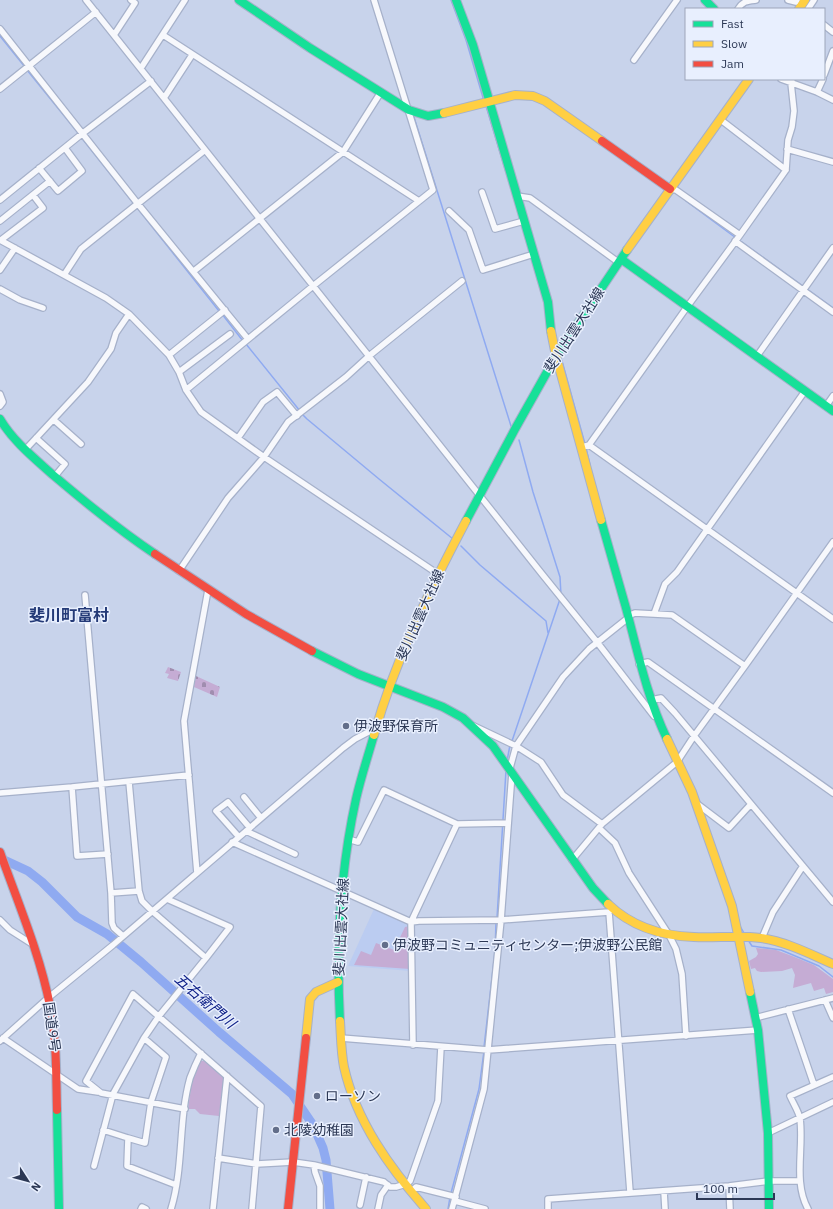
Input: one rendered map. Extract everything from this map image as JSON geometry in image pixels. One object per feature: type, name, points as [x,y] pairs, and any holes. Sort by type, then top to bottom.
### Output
[{"type":"main road","points":[[239,0],[310,48],[409,110],[428,116],[447,113],[515,95],[533,96],[545,101],[670,189]]},
{"type":"main road","points":[[456,0],[473,45],[548,302],[551,336],[556,356],[585,446],[639,664],[657,719],[696,802],[732,906],[758,1030],[768,1133],[769,1209]]},
{"type":"main road","points":[[706,0],[713,8]]},
{"type":"main road","points":[[800,8],[806,0]]},
{"type":"main road","name":"斐川出雲大社線","points":[[426,1209],[411,1192],[376,1144],[359,1113],[350,1091],[344,1066],[340,1038],[338,982],[339,936],[348,839],[356,798],[376,728],[396,670],[438,574],[480,495],[556,356],[619,261],[748,80]]},
{"type":"main road","points":[[619,261],[757,356],[833,411]]},
{"type":"main road","points":[[0,419],[7,431],[25,450],[92,509],[126,535],[208,590],[302,646],[358,674],[443,707],[463,718],[493,746],[572,860],[611,911],[635,923],[669,935],[693,937],[738,936],[762,938],[786,945],[833,964]]},
{"type":"main road","name":"国道9号","points":[[0,852],[34,946],[50,1006],[55,1041],[59,1209]]},
{"type":"main road","points":[[288,1209],[310,999],[316,992],[338,982]]},
{"type":"street","points":[[86,0],[657,719]]},
{"type":"street","points":[[114,34],[135,2],[131,0]]},
{"type":"street","points":[[141,68],[186,0]]},
{"type":"street","points":[[186,390],[433,190],[374,0]]},
{"type":"street","points":[[634,60],[677,0]]},
{"type":"street","points":[[739,8],[742,3],[746,1],[756,0]]},
{"type":"street","points":[[788,0],[796,2],[797,0]]},
{"type":"street","points":[[0,89],[96,12]]},
{"type":"street","points":[[825,26],[833,32]]},
{"type":"street","points":[[0,29],[138,204],[248,340]]},
{"type":"street","points":[[162,35],[419,200]]},
{"type":"street","points":[[825,72],[833,51]]},
{"type":"street","points":[[164,98],[192,55]]},
{"type":"street","points":[[818,92],[823,80]]},
{"type":"street","points":[[0,200],[83,133],[151,81]]},
{"type":"street","points":[[833,100],[792,81],[794,111],[792,127],[788,140],[786,170],[585,446],[707,529],[833,619]]},
{"type":"street","points":[[194,272],[259,218],[343,152],[381,92]]},
{"type":"street","points":[[720,120],[786,170]]},
{"type":"street","points":[[39,168],[58,191],[82,171],[65,148]]},
{"type":"street","points":[[787,149],[833,162]]},
{"type":"street","points":[[64,275],[81,249],[205,150]]},
{"type":"street","points":[[0,220],[50,182]]},
{"type":"street","points":[[670,189],[676,190],[740,235]]},
{"type":"street","points":[[482,192],[495,229],[524,221]]},
{"type":"street","points":[[33,195],[43,208],[0,240],[106,298],[129,314],[169,355],[179,372],[186,390],[201,412],[264,457],[438,574]]},
{"type":"street","points":[[517,196],[530,198],[619,261]]},
{"type":"street","points":[[449,211],[469,230],[483,270],[534,254]]},
{"type":"street","points":[[735,241],[833,312]]},
{"type":"street","points":[[0,270],[15,248]]},
{"type":"street","points":[[757,356],[833,248]]},
{"type":"street","points":[[179,571],[228,498],[264,457],[288,422],[346,377],[369,356],[462,281]]},
{"type":"street","points":[[0,289],[20,300],[42,308]]},
{"type":"street","points":[[169,355],[224,310]]},
{"type":"street","points":[[25,450],[88,382],[111,349],[116,333],[129,314]]},
{"type":"street","points":[[179,372],[230,334]]},
{"type":"street","points":[[654,614],[665,584],[677,572],[805,391]]},
{"type":"street","points":[[238,438],[263,402],[277,392],[297,416]]},
{"type":"street","points":[[0,394],[4,402],[0,406]]},
{"type":"street","points":[[826,406],[833,396]]},
{"type":"street","points":[[54,420],[80,444]]},
{"type":"street","points":[[36,438],[65,464],[55,476]]},
{"type":"street","points":[[572,860],[600,826],[677,762],[833,542]]},
{"type":"street","points":[[197,873],[184,721],[208,590]]},
{"type":"street","points":[[85,596],[108,854],[112,923],[114,928],[122,936]]},
{"type":"street","points":[[452,1209],[484,1089],[502,920],[511,770],[516,746],[563,677],[589,649],[635,613],[672,615],[745,666]]},
{"type":"street","points":[[639,664],[648,662],[833,793]]},
{"type":"street","points":[[651,700],[661,698],[833,902]]},
{"type":"street","points":[[470,724],[516,746],[541,762],[563,795],[600,826],[615,843],[629,873],[669,935],[676,949],[682,974],[686,1036]]},
{"type":"street","points":[[185,1109],[113,1094],[78,1089],[2,1039],[48,998],[167,899],[343,748],[355,739],[376,728]]},
{"type":"street","points":[[0,792],[129,782],[189,775]]},
{"type":"street","points":[[129,782],[139,891],[142,901],[206,958]]},
{"type":"street","points":[[72,787],[77,856],[108,854]]},
{"type":"street","points":[[348,839],[358,842],[384,790],[456,824],[508,823]]},
{"type":"street","points":[[244,797],[261,818]]},
{"type":"street","points":[[239,837],[216,811],[228,802],[248,829],[295,854]]},
{"type":"street","points":[[696,802],[729,828],[751,804]]},
{"type":"street","points":[[413,1045],[411,922],[456,824]]},
{"type":"street","points":[[232,842],[411,922],[502,920],[611,911],[618,1041],[630,1192]]},
{"type":"street","points":[[762,938],[773,912],[803,866]]},
{"type":"street","points":[[111,893],[139,891]]},
{"type":"street","points":[[94,1166],[113,1094],[144,1038],[159,1016],[230,927],[167,899]]},
{"type":"street","points":[[0,920],[10,930],[34,946]]},
{"type":"street","points":[[101,1093],[86,1082],[133,994],[261,1106],[252,1209]]},
{"type":"street","points":[[755,1018],[833,998]]},
{"type":"street","points":[[825,1000],[833,1018]]},
{"type":"street","points":[[788,1009],[814,1085]]},
{"type":"street","points":[[340,1038],[488,1050],[758,1030]]},
{"type":"street","points":[[103,1130],[145,1143],[151,1102],[166,1057],[144,1038]]},
{"type":"street","points":[[218,1158],[257,1164],[293,1162],[324,1167],[366,1177],[384,1182],[388,1186],[396,1187],[406,1184],[410,1181],[438,1101],[441,1046]]},
{"type":"street","points":[[171,1209],[176,1185],[190,1078],[201,1053]]},
{"type":"street","points":[[212,1209],[227,1076]]},
{"type":"street","points":[[808,1209],[802,1199],[800,1181],[800,1118],[790,1096],[833,1077]]},
{"type":"street","points":[[768,1133],[833,1102]]},
{"type":"street","points":[[128,1138],[127,1166],[176,1185]]},
{"type":"street","points":[[314,1165],[320,1186],[320,1209]]},
{"type":"street","points":[[360,1205],[366,1177]]},
{"type":"street","points":[[548,1209],[548,1199],[729,1186],[769,1181],[800,1181]]},
{"type":"street","points":[[378,1209],[381,1195],[388,1186]]},
{"type":"street","points":[[729,1186],[730,1209]]},
{"type":"street","points":[[411,1192],[416,1187],[485,1209]]},
{"type":"street","points":[[664,1191],[665,1209]]},
{"type":"street","points":[[141,1209],[142,1207],[146,1209]]},
{"type":"shaded area","name":"伊波野コミュニティセンター;伊波野公民館","points":[[374,909],[411,924],[411,971],[348,966]]},
{"type":"green space","points":[[168,667],[181,672],[178,681],[167,678],[169,674],[165,673]]},
{"type":"green space","points":[[196,676],[220,687],[217,697],[194,687]]},
{"type":"green space","points":[[410,926],[410,969],[354,965],[361,951],[371,955],[376,943],[394,950],[405,927]]},
{"type":"green space","points":[[756,948],[776,950],[814,965],[833,979],[833,992],[826,994],[824,988],[814,991],[811,983],[793,988],[795,975],[792,968],[782,971],[761,972],[757,971],[755,968],[751,969],[749,961],[758,954]]},
{"type":"green space","points":[[201,1061],[204,1061],[224,1076],[219,1116],[200,1114],[195,1109],[188,1109],[192,1081]]},
{"type":"waterway","points":[[451,0],[466,40],[484,101]]},
{"type":"waterway","points":[[0,36],[25,67]]},
{"type":"waterway","points":[[388,38],[410,107]]},
{"type":"waterway","points":[[27,70],[79,134]]},
{"type":"waterway","points":[[486,106],[506,172]]},
{"type":"waterway","points":[[413,114],[511,426]]},
{"type":"waterway","points":[[81,137],[219,311]]},
{"type":"waterway","points":[[686,201],[736,238]]},
{"type":"waterway","points":[[739,240],[833,308]]},
{"type":"waterway","points":[[222,314],[243,341]]},
{"type":"waterway","points":[[246,344],[300,411]]},
{"type":"waterway","points":[[562,361],[585,444]]},
{"type":"waterway","points":[[302,414],[453,539]]},
{"type":"waterway","points":[[519,440],[533,492],[560,577],[561,595]]},
{"type":"waterway","points":[[586,448],[590,465]]},
{"type":"waterway","points":[[461,546],[480,565],[546,621],[548,633]]},
{"type":"waterway","points":[[512,741],[560,599]]},
{"type":"waterway","points":[[507,761],[510,745]]},
{"type":"waterway","points":[[497,918],[506,770]]},
{"type":"waterway","name":"五右衛門川","points":[[0,858],[28,871],[42,882],[77,917],[107,934],[292,1094],[313,1125],[323,1148],[326,1160],[330,1209]]},
{"type":"waterway","points":[[484,1047],[495,952],[496,922]]},
{"type":"waterway","points":[[740,926],[744,933]]},
{"type":"waterway","points":[[748,940],[752,946],[781,950],[819,966],[833,977]]},
{"type":"waterway","points":[[451,1193],[479,1089],[484,1051]]},
{"type":"waterway","points":[[448,1209],[450,1197]]},
{"type":"traffic: fast","points":[[239,0],[310,48],[409,110],[428,116],[444,113]]},
{"type":"traffic: fast","points":[[456,0],[473,45],[548,302],[551,331]]},
{"type":"traffic: fast","points":[[705,0],[713,8]]},
{"type":"traffic: fast","points":[[466,521],[556,356],[627,250]]},
{"type":"traffic: fast","points":[[621,259],[833,411]]},
{"type":"traffic: fast","points":[[0,419],[11,435],[31,456],[103,516],[155,554]]},
{"type":"traffic: fast","points":[[601,520],[648,691],[667,739]]},
{"type":"traffic: fast","points":[[312,651],[358,674],[443,707],[463,718],[493,746],[593,888],[608,904]]},
{"type":"traffic: fast","points":[[340,1021],[339,937],[340,910],[346,854],[356,799],[374,735]]},
{"type":"traffic: fast","points":[[750,992],[758,1030],[768,1133],[769,1209]]},
{"type":"traffic: fast","points":[[57,1110],[59,1209]]},
{"type":"traffic: slow","points":[[800,8],[805,0]]},
{"type":"traffic: slow","points":[[627,250],[748,80]]},
{"type":"traffic: slow","points":[[444,113],[515,95],[533,96],[545,101],[602,141]]},
{"type":"traffic: slow","points":[[551,331],[556,356],[601,520]]},
{"type":"traffic: slow","points":[[374,735],[392,679],[414,625],[466,521]]},
{"type":"traffic: slow","points":[[667,739],[692,792],[732,906],[750,992]]},
{"type":"traffic: slow","points":[[608,904],[617,912],[637,924],[670,935],[694,937],[761,938],[789,945],[833,964]]},
{"type":"traffic: slow","points":[[306,1038],[310,999],[316,992],[338,982]]},
{"type":"traffic: slow","points":[[340,1021],[344,1067],[349,1087],[357,1106],[366,1125],[387,1160],[426,1209]]},
{"type":"traffic: jam","points":[[602,141],[670,189]]},
{"type":"traffic: jam","points":[[155,554],[246,614],[312,651]]},
{"type":"traffic: jam","points":[[0,852],[28,929],[46,987],[54,1032],[57,1110]]},
{"type":"traffic: jam","points":[[288,1209],[306,1038]]},
{"type":"place","name":"伊波野保育所","points":[[346,726]]},
{"type":"place","name":"伊波野コミュニティセンター;伊波野公民館","points":[[385,945]]},
{"type":"place","name":"ローソン","points":[[317,1096]]},
{"type":"place","name":"北陵幼稚園","points":[[276,1130]]},
{"type":"district","name":"斐川町富村","points":[[69,615]]}]
